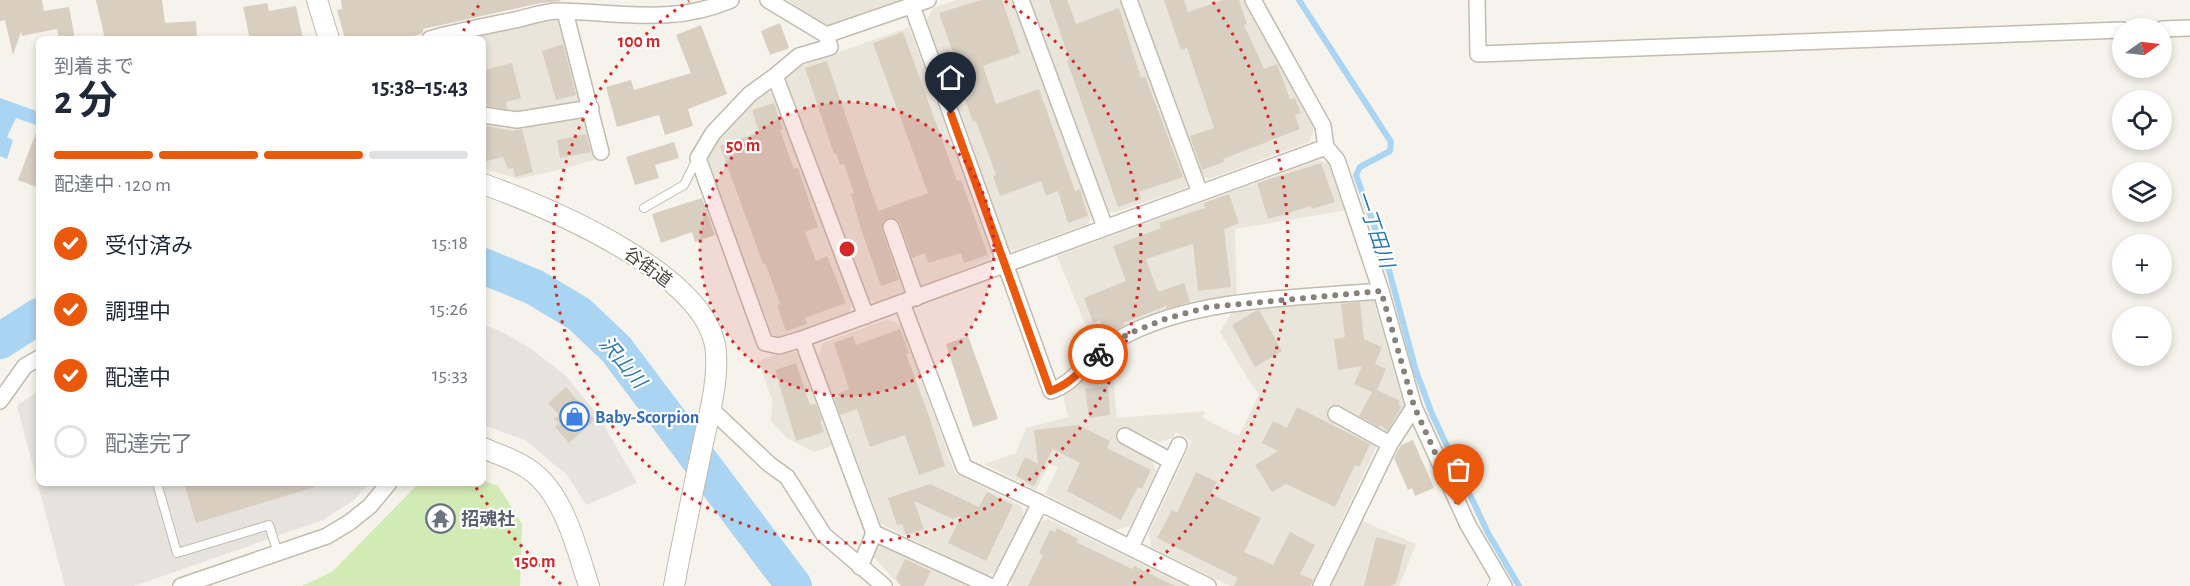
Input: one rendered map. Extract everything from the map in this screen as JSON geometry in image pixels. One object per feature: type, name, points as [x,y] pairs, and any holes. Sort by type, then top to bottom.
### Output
[{"type":"street","points":[[317,0],[328,36]]},
{"type":"street","points":[[444,36],[557,11],[663,16],[713,8],[730,0]]},
{"type":"street","points":[[768,0],[826,35],[830,47],[799,56],[750,94],[712,133],[698,158],[765,343],[779,346],[802,339],[1326,147]]},
{"type":"street","points":[[826,35],[928,0]]},
{"type":"street","points":[[1021,0],[1105,227]]},
{"type":"street","points":[[1129,0],[1200,193]]},
{"type":"street","points":[[1253,0],[1323,126],[1326,147],[1336,160],[1381,291],[1414,406],[1468,525],[1497,582]]},
{"type":"street","points":[[1477,0],[1478,54],[2112,30]]},
{"type":"street","points":[[912,6],[1050,391],[1064,386],[1073,379],[1103,349],[1128,334],[1165,319],[1208,307],[1381,291]]},
{"type":"street","points":[[565,12],[601,152]]},
{"type":"street","points":[[2172,29],[2190,28]]},
{"type":"street","points":[[775,76],[866,316]]},
{"type":"street","points":[[486,115],[517,120],[591,108]]},
{"type":"street","name":"谷街道","points":[[486,185],[542,206],[596,232],[648,265],[690,298],[706,321],[716,353],[709,416],[674,586]]},
{"type":"street","points":[[891,227],[909,301],[964,466],[1208,586]]},
{"type":"street","points":[[802,339],[874,533],[860,567]]},
{"type":"street","points":[[0,401],[25,366],[36,360]]},
{"type":"street","points":[[1321,586],[1390,444],[1414,406]]},
{"type":"street","points":[[1336,414],[1390,444]]},
{"type":"street","points":[[709,416],[787,477],[824,535],[884,586]]},
{"type":"street","points":[[1125,436],[1171,460]]},
{"type":"street","points":[[1131,547],[1179,445]]},
{"type":"street","points":[[486,449],[536,474],[549,490],[563,511],[590,586]]},
{"type":"street","points":[[181,586],[327,536],[370,506],[387,486]]},
{"type":"street","points":[[998,586],[1040,503]]},
{"type":"street","points":[[874,533],[990,586]]},
{"type":"lane","points":[[644,208],[684,185],[698,158]]},
{"type":"lane","points":[[158,486],[177,553],[269,525],[278,553]]},
{"type":"shaded area","points":[[788,0],[901,0],[902,2],[824,29]]},
{"type":"shaded area","points":[[956,0],[1014,0],[1092,215],[1088,224],[1015,250],[1006,249],[924,26],[933,8]]},
{"type":"shaded area","points":[[1028,0],[1121,0],[1188,181],[1186,188],[1113,213],[1107,210]]},
{"type":"shaded area","points":[[1137,0],[1245,0],[1263,29],[1314,128],[1309,142],[1209,179],[1202,176]]},
{"type":"shaded area","points":[[555,17],[560,22],[582,98],[577,104],[518,113],[486,108],[486,36],[472,36]]},
{"type":"shaded area","points":[[909,27],[992,253],[989,260],[877,303],[867,299],[783,75],[795,68]]},
{"type":"shaded area","points":[[767,92],[775,94],[852,304],[849,312],[780,338],[772,334],[706,160],[716,139],[746,108]]},
{"type":"shaded area","points":[[581,116],[588,120],[597,159],[518,179],[486,169],[486,121]]},
{"type":"shaded area","points":[[1318,160],[1330,163],[1348,210],[1235,229],[1237,297],[1095,348],[1057,256]]},
{"type":"shaded area","points":[[1372,295],[1405,409],[1393,433],[1379,441],[1311,586],[1230,586],[1151,547],[1149,533],[1192,441],[1176,432],[1173,438],[1159,442],[1126,427],[1119,443],[1152,459],[1156,472],[1130,526],[1115,530],[1045,494],[1058,467],[1049,464],[1036,490],[984,464],[1016,453],[1026,428],[1068,417],[1063,394],[1111,352],[1117,418],[1205,411],[1203,418],[1239,436],[1259,394],[1220,332],[1233,310]]},
{"type":"shaded area","points":[[888,319],[901,325],[955,473],[1021,506],[1024,516],[995,573],[986,575],[881,524],[818,356],[823,343]]},
{"type":"shaded area","points":[[486,325],[533,350],[566,376],[600,418],[637,483],[586,505],[567,475],[525,440],[486,426]]},
{"type":"shaded area","points":[[789,350],[797,353],[832,446],[814,452],[787,438],[771,421],[772,400],[758,361]]},
{"type":"shaded area","points":[[36,392],[36,477],[17,406]]},
{"type":"shaded area","points":[[38,486],[366,486],[354,500],[323,520],[134,586],[65,586]]},
{"type":"shaded area","points":[[1048,519],[1187,586],[1011,586],[1010,580],[1040,522]]},
{"type":"shaded area","points":[[1362,521],[1416,544],[1399,586],[1330,586]]},
{"type":"shaded area","points":[[887,546],[968,586],[900,586],[872,555],[877,548]]},
{"type":"green space","points":[[486,481],[498,486],[522,524],[520,586],[302,586],[332,572],[416,486],[486,486]]},
{"type":"water","points":[[0,98],[36,111],[36,125],[16,118],[7,137],[13,140],[7,159],[0,156]]},
{"type":"building","points":[[0,0],[42,0],[44,11],[69,7],[74,36],[58,36],[57,29],[22,36],[21,32],[13,55],[5,20],[0,21]]},
{"type":"building","points":[[96,0],[162,0],[165,23],[196,21],[197,36],[104,36]]},
{"type":"building","points":[[341,0],[561,1],[541,3],[423,29],[423,33],[414,36],[344,36],[337,10],[342,9]]},
{"type":"building","points":[[981,0],[1002,0],[1020,53],[983,66],[996,104],[1039,89],[1075,191],[1080,189],[1088,216],[1068,223],[1058,191],[1046,196],[1041,181],[1000,196],[993,176],[996,175],[976,121],[973,122],[965,99],[969,98],[939,13]]},
{"type":"building","points":[[1049,0],[1067,0],[1076,24],[1119,8],[1141,78],[1145,76],[1183,177],[1139,192],[1141,199],[1118,207],[1067,61],[1069,59]]},
{"type":"building","points":[[1164,0],[1184,0],[1188,12],[1223,0],[1239,0],[1247,24],[1244,25],[1264,69],[1277,64],[1290,99],[1295,98],[1301,113],[1295,115],[1300,129],[1223,159],[1224,162],[1202,170],[1190,136],[1214,128],[1187,48],[1181,50]]},
{"type":"building","points":[[267,3],[269,11],[296,6],[302,36],[249,36],[243,7]]},
{"type":"building","points":[[780,23],[789,48],[770,55],[761,31]]},
{"type":"building","points":[[701,25],[727,94],[688,109],[693,126],[665,135],[659,115],[617,127],[606,87],[631,80],[634,90],[691,73],[676,35]]},
{"type":"building","points":[[903,32],[957,181],[961,180],[988,255],[964,263],[961,253],[928,263],[925,253],[912,258],[900,223],[897,219],[888,218],[883,221],[882,230],[899,280],[881,286],[861,229],[851,194],[854,193],[844,164],[840,165],[836,153],[834,154],[805,68],[827,61],[878,211],[928,193],[873,43]]},
{"type":"building","points":[[563,44],[576,95],[556,100],[542,51]]},
{"type":"building","points":[[512,63],[521,98],[506,102],[507,109],[486,106],[486,69]]},
{"type":"building","points":[[774,103],[783,129],[780,130],[794,169],[798,168],[818,227],[805,232],[816,261],[827,256],[846,303],[805,318],[807,324],[786,331],[777,305],[780,304],[720,146],[759,132],[752,110]]},
{"type":"building","points":[[486,126],[513,131],[522,129],[533,172],[515,177],[513,168],[508,169],[503,157],[486,161]]},
{"type":"building","points":[[36,132],[36,187],[18,180]]},
{"type":"building","points":[[586,134],[591,152],[560,158],[557,140]]},
{"type":"building","points":[[674,142],[679,158],[655,165],[659,178],[635,185],[626,157]]},
{"type":"building","points":[[1321,163],[1335,202],[1312,209],[1311,206],[1268,219],[1257,183]]},
{"type":"building","points":[[1229,194],[1239,223],[1224,229],[1231,287],[1198,291],[1193,244],[1146,259],[1158,292],[1184,283],[1190,302],[1166,309],[1166,306],[1124,323],[1125,325],[1105,334],[1100,320],[1093,323],[1084,298],[1126,281],[1113,246],[1161,228],[1159,223],[1205,208],[1204,203]]},
{"type":"building","points":[[702,198],[715,235],[695,242],[692,232],[661,243],[652,214]]},
{"type":"building","points":[[1360,302],[1364,339],[1382,347],[1375,364],[1386,369],[1377,390],[1400,401],[1398,404],[1402,406],[1387,431],[1381,425],[1379,427],[1359,416],[1372,392],[1354,384],[1362,366],[1338,370],[1334,339],[1345,337],[1341,304]]},
{"type":"building","points":[[1257,310],[1282,351],[1255,367],[1232,325]]},
{"type":"building","points":[[900,329],[909,353],[906,354],[945,466],[919,475],[905,435],[870,447],[857,409],[840,415],[834,398],[838,396],[837,394],[849,389],[834,343],[853,336],[856,345]]},
{"type":"building","points":[[968,336],[998,419],[973,427],[946,344]]},
{"type":"building","points":[[796,363],[810,405],[816,404],[824,432],[796,441],[775,370]]},
{"type":"building","points":[[1108,386],[1110,415],[1089,418],[1085,389]]},
{"type":"building","name":"Baby-Scorpion","points":[[566,387],[595,420],[569,443],[555,427],[559,423],[554,419],[559,415],[548,403]]},
{"type":"building","points":[[1297,407],[1370,444],[1359,467],[1355,465],[1335,507],[1286,484],[1272,492],[1255,465],[1278,451],[1262,443],[1273,421],[1287,428]]},
{"type":"building","points":[[1078,425],[1110,441],[1107,448],[1151,470],[1142,489],[1138,487],[1121,520],[1067,491],[1080,463],[1053,449],[1034,486],[1016,476],[1025,457],[1038,464],[1034,430]]},
{"type":"building","points":[[1413,440],[1434,488],[1415,496],[1412,488],[1408,490],[1394,458],[1401,445]]},
{"type":"building","points":[[1196,472],[1217,482],[1211,494],[1261,518],[1244,552],[1273,565],[1290,532],[1315,545],[1300,574],[1313,580],[1311,586],[1234,586],[1238,578],[1157,538],[1172,510],[1177,513]]},
{"type":"building","points":[[930,484],[979,507],[987,492],[1013,505],[986,561],[948,543],[961,516],[953,519],[914,501],[924,529],[906,535],[902,524],[897,525],[888,498]]},
{"type":"building","points":[[185,486],[315,486],[315,487],[196,523]]},
{"type":"building","points":[[1057,528],[1078,539],[1076,542],[1132,569],[1134,566],[1175,586],[1028,586],[1043,555],[1039,553],[1050,530],[1055,532]]},
{"type":"building","points":[[1376,537],[1406,545],[1396,583],[1391,586],[1364,586]]},
{"type":"building","points":[[905,559],[931,571],[924,586],[901,586],[896,578]]},
{"type":"waterway","name":"一丁田川","points":[[1299,0],[1391,142],[1390,151],[1360,167],[1356,175],[1386,259],[1416,371],[1432,414],[1488,533],[1519,586]]},
{"type":"waterway","name":"沢山川","points":[[486,267],[534,287],[579,314],[616,349],[794,586]]},
{"type":"waterway","name":"沢山川","points":[[0,341],[36,318]]},
{"type":"way so far","points":[[1098,354],[1128,334],[1165,319],[1208,307],[1381,291],[1414,406],[1459,506]]},
{"type":"place","name":"Baby-Scorpion","points":[[574,417]]},
{"type":"place","name":"招魂社","points":[[440,519]]},
{"type":"route","points":[[951,114],[1050,391],[1064,386],[1098,354]]}]
